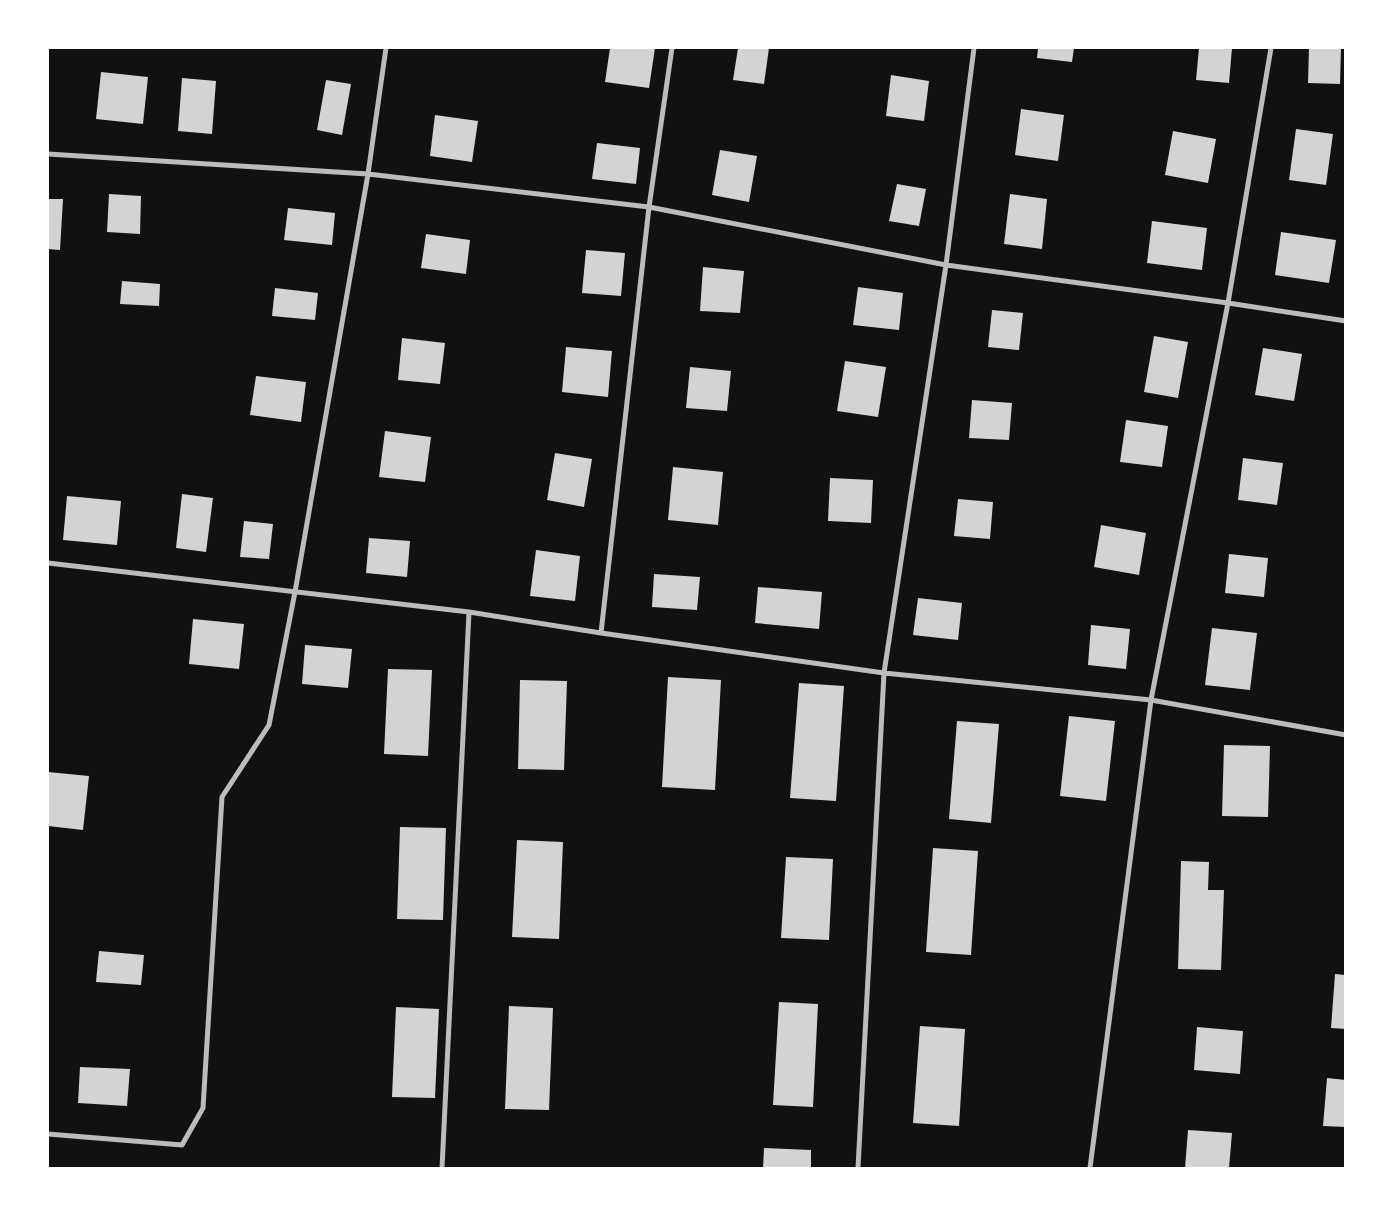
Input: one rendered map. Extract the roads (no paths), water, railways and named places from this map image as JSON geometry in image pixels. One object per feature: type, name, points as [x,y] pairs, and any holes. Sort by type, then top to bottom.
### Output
[{"type":"street","points":[[48,1134],[182,1145],[203,1108],[222,797],[269,725],[295,592],[368,174],[386,48]]},
{"type":"street","points":[[601,634],[649,207],[672,48]]},
{"type":"street","points":[[858,1168],[884,673],[946,265],[974,48]]},
{"type":"street","points":[[1090,1168],[1151,700],[1228,302],[1270,48]]},
{"type":"street","points":[[48,154],[368,174],[649,207],[946,265],[1228,302],[1346,321]]},
{"type":"street","points":[[48,563],[469,612],[601,634],[884,673],[1151,700],[1346,735]]},
{"type":"street","points":[[442,1168],[469,612]]}]
